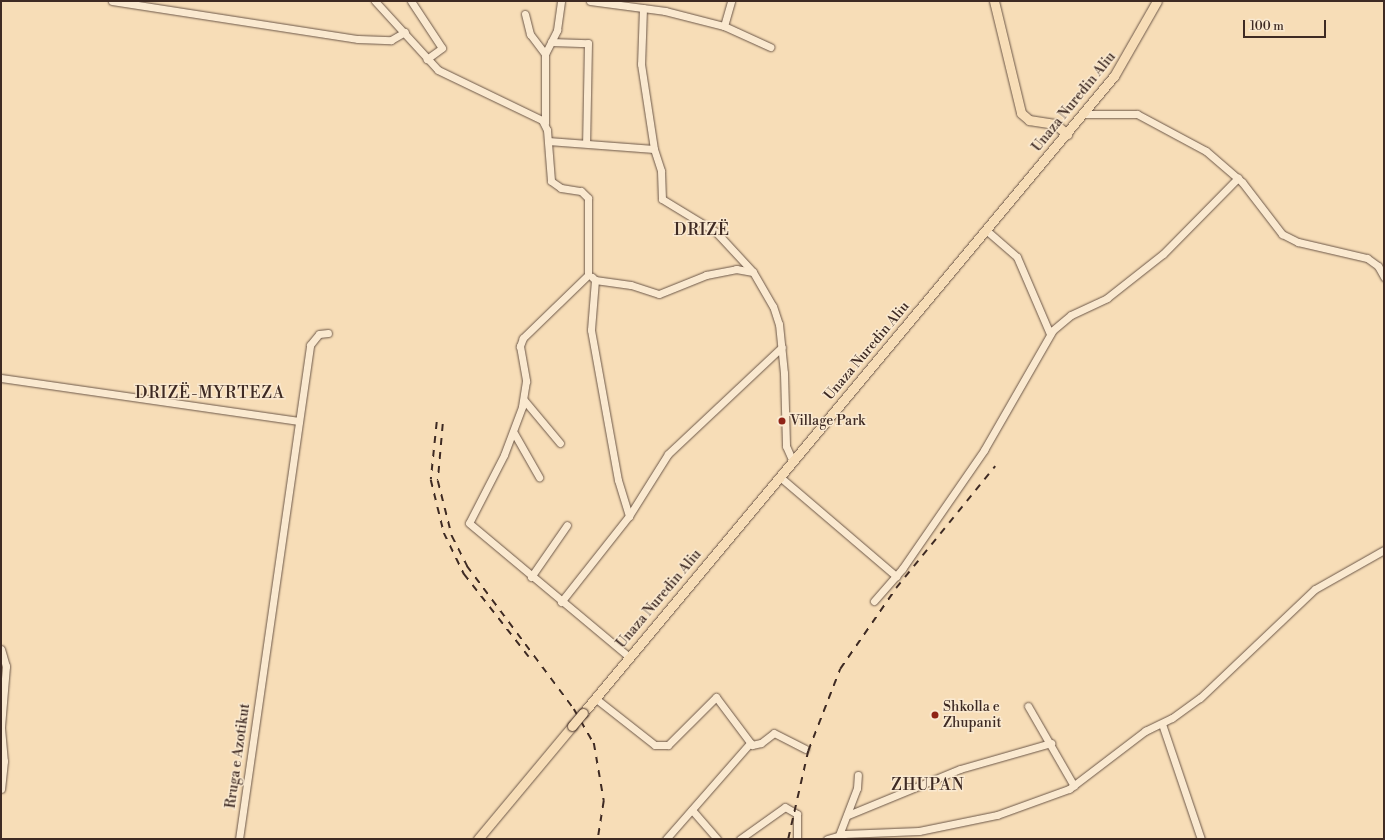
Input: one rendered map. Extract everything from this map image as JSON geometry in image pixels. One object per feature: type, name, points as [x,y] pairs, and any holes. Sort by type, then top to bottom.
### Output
[{"type":"main road","points":[[994,1],[1021,113],[1029,120],[1056,124],[1067,134]]},
{"type":"main road","name":"Unaza Nuredin Aliu","points":[[478,839],[1067,134],[1122,66],[1157,1]]},
{"type":"street","points":[[112,1],[358,40],[391,40],[405,32]]},
{"type":"street","points":[[375,1],[405,32],[427,58],[444,73],[532,112],[545,123]]},
{"type":"street","points":[[411,1],[442,48],[427,58]]},
{"type":"street","points":[[561,1],[557,30],[545,54],[545,123],[551,181],[561,188],[581,191],[588,198],[588,274],[523,338],[524,400],[514,433],[469,523],[561,602],[629,657]]},
{"type":"street","points":[[590,1],[613,2],[699,18],[724,26],[770,47]]},
{"type":"street","points":[[724,26],[731,1]]},
{"type":"street","points":[[643,8],[641,64],[654,148],[662,176],[660,194],[665,204],[708,225],[753,272],[777,315],[782,347],[786,446],[793,462]]},
{"type":"street","points":[[525,14],[530,34],[545,54]]},
{"type":"street","points":[[551,42],[588,43],[586,143]]},
{"type":"street","points":[[1083,114],[1142,116],[1206,151],[1238,178],[1282,234],[1298,242],[1367,258],[1378,266],[1384,277]]},
{"type":"street","points":[[548,141],[654,148]]},
{"type":"street","points":[[874,601],[896,576],[984,450],[1050,334],[1071,315],[1107,298],[1164,254],[1238,178]]},
{"type":"street","points":[[986,230],[1017,257],[1050,334]]},
{"type":"street","points":[[588,274],[595,280],[631,285],[659,294],[706,275],[736,269],[753,272]]},
{"type":"street","points":[[595,280],[591,330],[618,480],[629,516]]},
{"type":"street","name":"Rruga e Azotikut","points":[[239,839],[310,345],[319,334],[328,333]]},
{"type":"street","points":[[561,602],[629,516],[668,454],[782,347]]},
{"type":"street","points":[[1,378],[299,421]]},
{"type":"street","points":[[524,400],[560,443]]},
{"type":"street","points":[[514,433],[539,477]]},
{"type":"street","points":[[780,477],[896,576]]},
{"type":"street","points":[[531,576],[567,525]]},
{"type":"street","points":[[827,839],[839,835],[920,831],[997,815],[1074,786],[1145,731],[1162,724],[1222,680],[1315,589],[1384,550]]},
{"type":"street","points":[[1,649],[6,666],[1,727],[4,761],[1,789]]},
{"type":"street","points":[[596,698],[651,742],[663,747],[716,697],[750,743],[758,745],[774,734],[805,749]]},
{"type":"street","points":[[1028,706],[1051,743],[1074,786]]},
{"type":"street","points":[[1162,724],[1200,839]]},
{"type":"street","points":[[666,839],[750,743]]},
{"type":"street","points":[[848,815],[877,800],[967,767],[1051,743]]},
{"type":"street","points":[[839,835],[848,815],[858,774]]},
{"type":"street","points":[[740,839],[785,807],[797,814],[797,839]]},
{"type":"street","points":[[692,810],[717,839]]},
{"type":"railway","points":[[437,422],[431,480],[444,533],[464,574],[529,657]]},
{"type":"railway","points":[[443,424],[438,481],[452,536],[467,566],[574,709],[594,743],[604,801],[598,839]]},
{"type":"railway","points":[[788,839],[808,751],[840,669],[896,588],[995,466]]},
{"type":"place","name":"Village Park","points":[[782,421]]},
{"type":"place","name":"Shkolla e Zhupanit","points":[[935,715]]},
{"type":"district","name":"DRIZË","points":[[702,230]]},
{"type":"district","name":"DRIZË-MYRTEZA","points":[[210,393]]},
{"type":"district","name":"ZHUPAN","points":[[928,785]]}]
